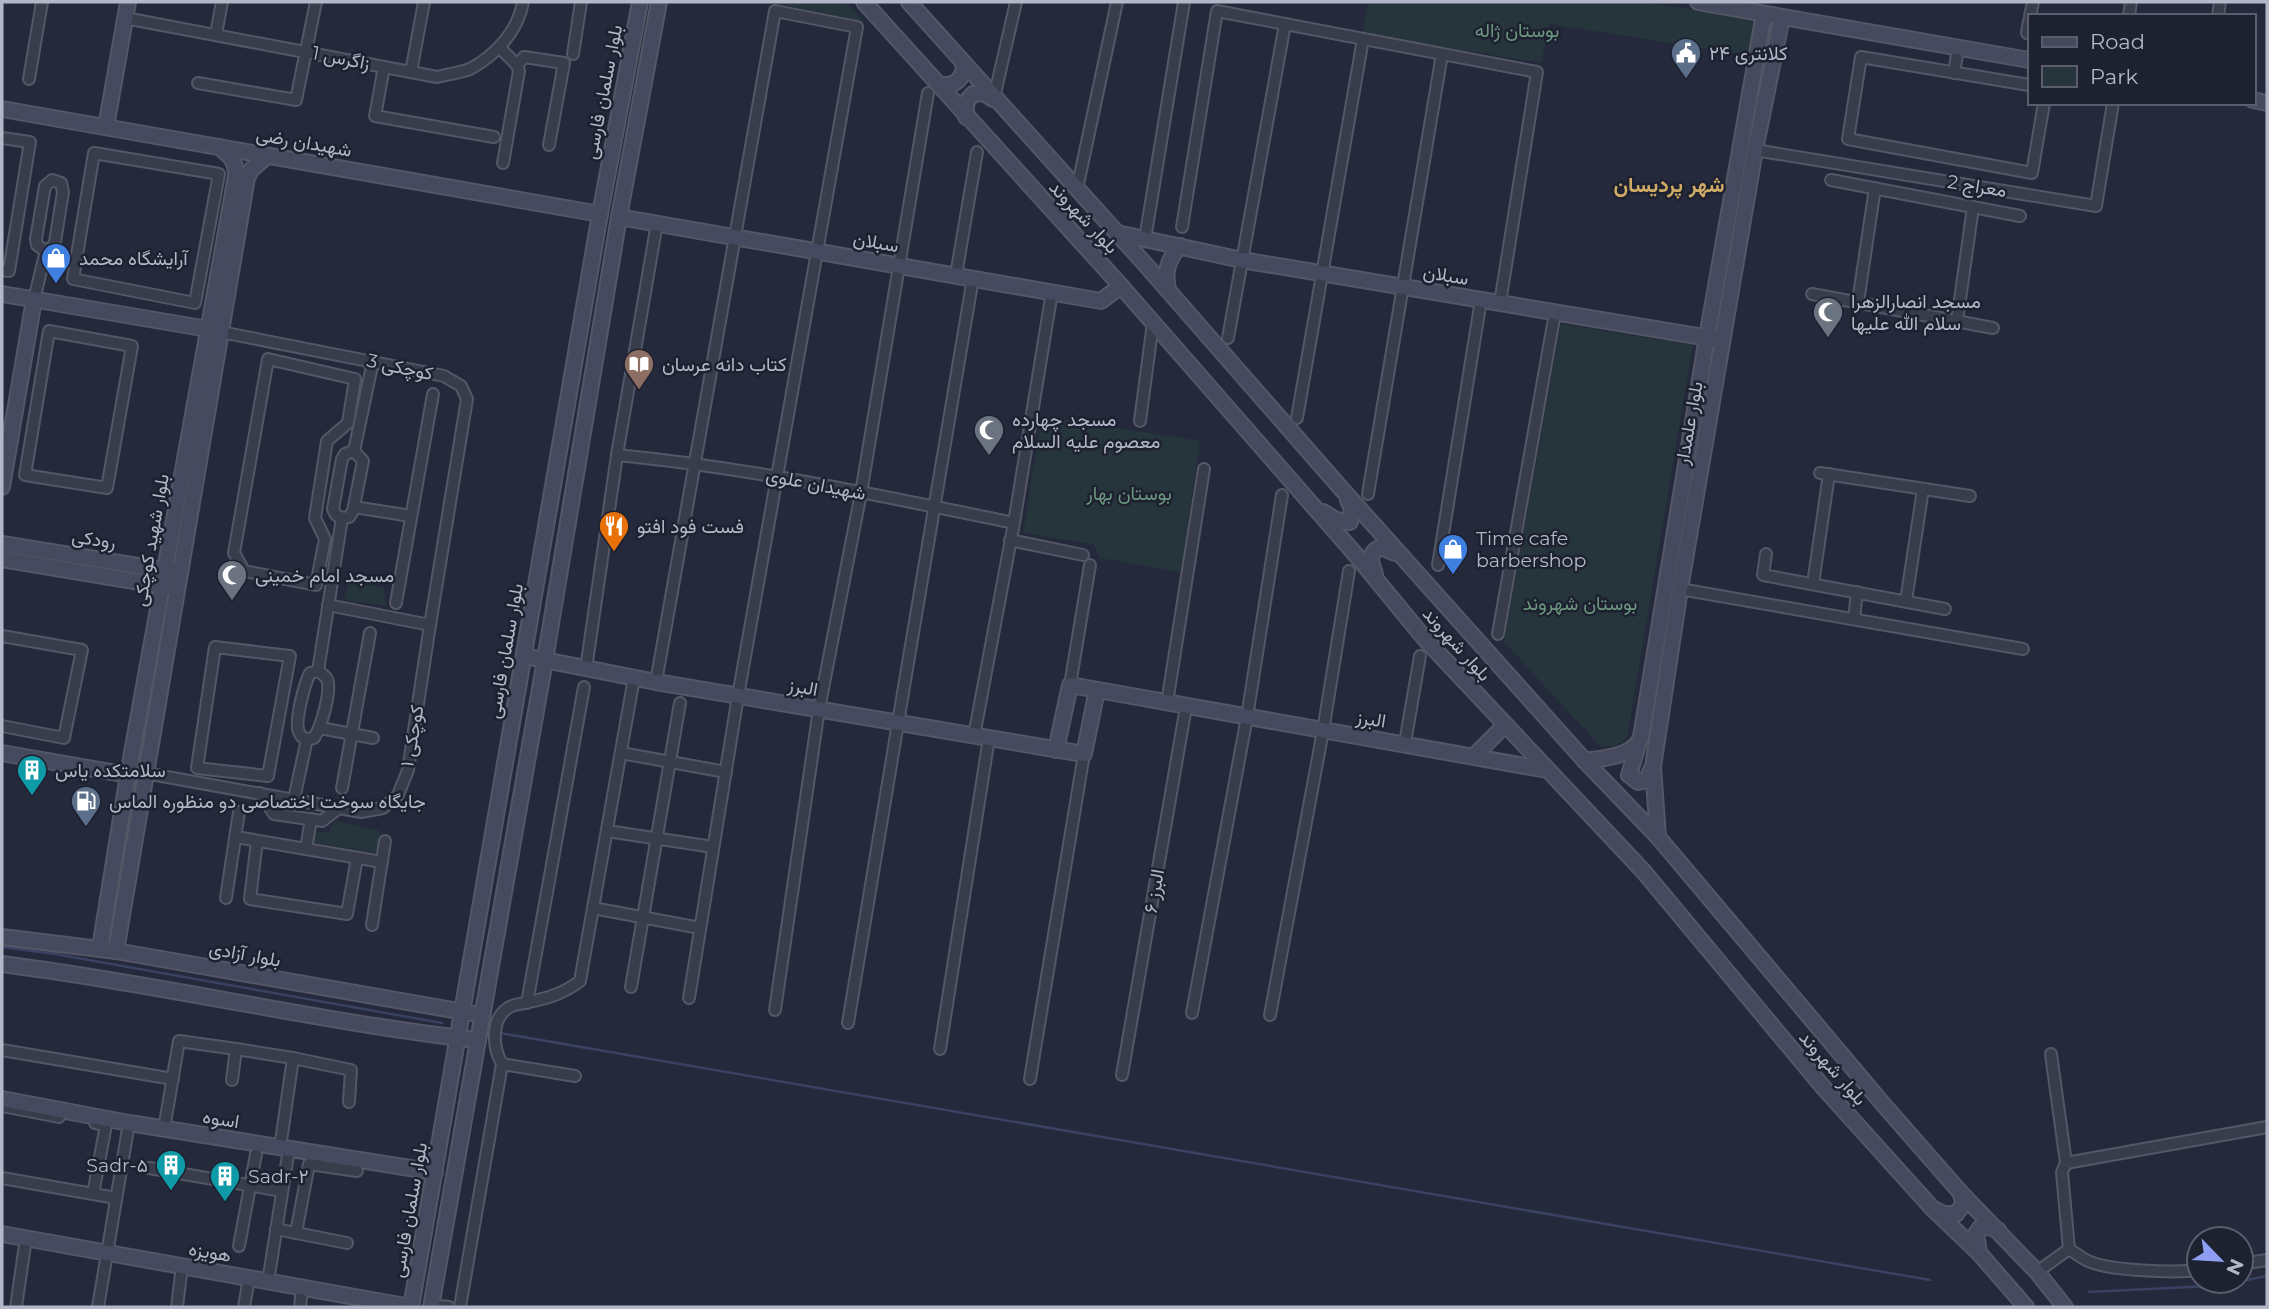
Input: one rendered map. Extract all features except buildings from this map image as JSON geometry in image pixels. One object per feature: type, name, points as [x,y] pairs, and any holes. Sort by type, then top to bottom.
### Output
[{"type":"main road","points":[[106,127],[128,2]]},
{"type":"main road","name":"بلوار سلمان فارسی","points":[[411,1307],[600,214],[640,2]]},
{"type":"main road","name":"بلوار سلمان فارسی","points":[[431,1306],[545,660],[619,217],[659,2]]},
{"type":"main road","name":"بلوار شهروند","points":[[864,2],[1121,286],[1425,639],[1644,872],[1823,1087],[2026,1307]]},
{"type":"main road","name":"بلوار شهروند","points":[[909,2],[1585,761],[1658,837],[1959,1192],[2037,1272],[2065,1307]]},
{"type":"main road","points":[[1699,2],[2028,60]]},
{"type":"main road","name":"بلوار علمدار","points":[[1653,767],[1647,780],[1639,782],[1629,775],[1638,745],[1765,13]]},
{"type":"main road","name":"بلوار علمدار","points":[[1658,837],[1653,767],[1680,589],[1755,150],[1782,17]]},
{"type":"main road","points":[[941,85],[950,86],[959,81],[964,65]]},
{"type":"main road","points":[[967,117],[967,102],[973,94],[984,93],[995,100]]},
{"type":"main road","name":"شهیدان رضی","points":[[2,109],[600,214]]},
{"type":"main road","points":[[219,147],[232,157],[242,177],[267,156]]},
{"type":"main road","name":"بلوار شهید کوچکی","points":[[100,948],[128,775],[170,587],[242,177]]},
{"type":"main road","name":"سبلان","points":[[619,217],[1101,301],[1121,286]]},
{"type":"main road","name":"سبلان","points":[[1117,233],[1242,260],[1723,340]]},
{"type":"main road","points":[[1169,291],[1166,282],[1168,262],[1180,246]]},
{"type":"main road","points":[[2,294],[214,330]]},
{"type":"main road","points":[[2,487],[34,300]]},
{"type":"main road","points":[[1308,500],[1336,520],[1350,522],[1352,509],[1339,486]]},
{"type":"main road","name":"رودکی","points":[[2,544],[22,555],[170,587]]},
{"type":"main road","points":[[1379,583],[1370,560],[1375,549],[1389,549],[1405,560]]},
{"type":"main road","name":"رودکی","points":[[2,559],[22,555],[172,572]]},
{"type":"main road","name":"بلوار شهید کوچکی","points":[[116,951],[145,773],[165,612]]},
{"type":"main road","name":"البرز","points":[[524,656],[656,682],[1084,754]]},
{"type":"main road","points":[[1056,750],[1070,685]]},
{"type":"main road","name":"البرز","points":[[1070,685],[1547,770]]},
{"type":"main road","points":[[1084,754],[1097,690]]},
{"type":"main road","points":[[1474,757],[1505,725]]},
{"type":"main road","points":[[1585,761],[1622,753],[1638,745]]},
{"type":"main road","points":[[2,753],[128,775]]},
{"type":"main road","points":[[104,923],[111,928],[120,925]]},
{"type":"main road","name":"بلوار آزادی","points":[[2,937],[100,948],[482,1014]]},
{"type":"main road","points":[[470,962],[490,964]]},
{"type":"main road","points":[[2,964],[478,1040]]},
{"type":"main road","points":[[451,1084],[470,1086]]},
{"type":"main road","name":"اسوه","points":[[2,1099],[164,1129],[435,1172]]},
{"type":"main road","points":[[1932,1208],[1944,1214],[1956,1214],[1964,1203],[1959,1192]]},
{"type":"main road","points":[[1979,1253],[1976,1234],[1980,1228],[1998,1230]]},
{"type":"main road","name":"هویزه","points":[[2,1234],[302,1288],[344,1301],[411,1307]]},
{"type":"street","points":[[29,79],[42,2]]},
{"type":"street","points":[[216,34],[222,2]]},
{"type":"street","points":[[198,83],[296,100],[316,2]]},
{"type":"street","points":[[411,72],[424,2]]},
{"type":"street","name":"زاگرس 1","points":[[125,18],[437,77],[468,70],[500,48],[514,27],[523,2]]},
{"type":"street","points":[[573,54],[581,2]]},
{"type":"street","points":[[995,100],[1016,2]]},
{"type":"street","points":[[1077,190],[1117,2]]},
{"type":"street","points":[[1145,239],[1184,2]]},
{"type":"street","points":[[656,682],[775,11],[857,27],[738,696],[689,998]]},
{"type":"street","points":[[1182,227],[1217,11],[1537,72],[1500,303]]},
{"type":"street","points":[[1228,338],[1285,24]]},
{"type":"street","points":[[2027,33],[2028,28]]},
{"type":"street","points":[[1297,418],[1363,39]]},
{"type":"street","points":[[500,48],[517,65],[519,71],[503,163]]},
{"type":"street","points":[[1954,73],[1958,48]]},
{"type":"street","points":[[1368,494],[1442,54]]},
{"type":"street","points":[[517,65],[524,57],[564,63],[549,145]]},
{"type":"street","points":[[2028,85],[1860,57],[1848,139],[2032,173],[2044,105]]},
{"type":"street","points":[[384,67],[375,117],[494,138]]},
{"type":"street","points":[[775,1010],[819,709],[861,493],[928,93]]},
{"type":"street","name":"معراج 2","points":[[1755,150],[2096,206],[2113,105]]},
{"type":"street","points":[[2,138],[30,142],[9,271],[2,270]]},
{"type":"street","points":[[956,275],[977,152]]},
{"type":"street","points":[[94,153],[219,174],[195,303],[73,279],[82,226],[94,153]]},
{"type":"street","points":[[1921,197],[1924,178]]},
{"type":"street","points":[[34,300],[46,250],[54,245],[63,189],[61,183],[52,180],[45,186],[36,239],[37,246],[46,250]]},
{"type":"street","points":[[1831,180],[2020,216]]},
{"type":"street","points":[[1858,302],[1875,188]]},
{"type":"street","points":[[1957,321],[1973,207]]},
{"type":"street","points":[[58,222],[82,226]]},
{"type":"street","points":[[586,669],[617,455],[657,223]]},
{"type":"street","points":[[848,1023],[973,278]]},
{"type":"street","points":[[974,736],[1014,523],[1052,292]]},
{"type":"street","points":[[1812,294],[1993,328]]},
{"type":"street","points":[[1438,565],[1481,300]]},
{"type":"street","points":[[1498,634],[1555,313]]},
{"type":"street","points":[[1140,421],[1153,323]]},
{"type":"street","name":"کوچکی 3","points":[[214,330],[444,376],[461,386],[467,399],[430,625]]},
{"type":"street","points":[[49,331],[132,346],[107,488],[25,475],[37,406],[49,331]]},
{"type":"street","points":[[268,359],[355,379],[348,423],[327,441],[321,477],[315,518],[325,539],[316,585],[244,572],[234,553],[268,359]]},
{"type":"street","points":[[354,451],[373,361]]},
{"type":"street","points":[[396,603],[433,394]]},
{"type":"street","points":[[16,401],[37,406]]},
{"type":"street","points":[[354,451],[363,461],[354,507],[349,517],[342,519],[333,509],[338,480],[345,454],[354,451]]},
{"type":"street","name":"شهیدان علوی","points":[[617,455],[779,476],[1014,523]]},
{"type":"street","points":[[1167,703],[1204,469]]},
{"type":"street","points":[[1813,584],[1824,473],[1970,496]]},
{"type":"street","points":[[321,477],[338,480]]},
{"type":"street","points":[[1906,601],[1923,489]]},
{"type":"street","points":[[1192,1013],[1247,717],[1282,495]]},
{"type":"street","points":[[354,507],[411,516]]},
{"type":"street","points":[[318,671],[342,519]]},
{"type":"street","points":[[1010,540],[1083,555]]},
{"type":"street","points":[[1766,554],[1763,575],[1945,609]]},
{"type":"street","points":[[1070,685],[1090,565]]},
{"type":"street","points":[[1270,1015],[1323,731],[1349,571]]},
{"type":"street","points":[[1680,589],[2023,649]]},
{"type":"street","points":[[1854,619],[1857,592]]},
{"type":"street","points":[[328,606],[430,625]]},
{"type":"street","name":"کوچکی ۱","points":[[145,773],[361,812],[383,808],[398,794],[408,770],[430,625]]},
{"type":"street","points":[[342,788],[370,633]]},
{"type":"street","points":[[2,636],[82,650],[64,738],[2,726]]},
{"type":"street","points":[[215,647],[290,656],[282,698],[268,776],[197,768],[215,647]]},
{"type":"street","points":[[1405,743],[1420,656]]},
{"type":"street","points":[[318,671],[325,675],[328,683],[320,728],[314,738],[307,739],[300,736],[297,728],[305,682],[310,673],[318,671]]},
{"type":"street","points":[[460,1307],[502,1064],[495,1052],[498,1018],[508,1007],[566,992],[580,981],[634,678]]},
{"type":"street","points":[[527,1003],[584,687]]},
{"type":"street","points":[[282,698],[302,700]]},
{"type":"street","points":[[631,986],[680,702]]},
{"type":"street","name":"البرز ۶","points":[[1122,1075],[1186,707]]},
{"type":"street","points":[[320,728],[373,738]]},
{"type":"street","points":[[940,1049],[989,738]]},
{"type":"street","points":[[295,799],[307,739]]},
{"type":"street","points":[[621,753],[726,772]]},
{"type":"street","points":[[1030,1079],[1084,754]]},
{"type":"street","points":[[260,793],[274,814],[322,821],[339,808]]},
{"type":"street","points":[[226,898],[239,813]]},
{"type":"street","points":[[306,849],[311,819]]},
{"type":"street","points":[[607,831],[713,848]]},
{"type":"street","points":[[236,837],[382,862]]},
{"type":"street","points":[[257,841],[250,899],[347,914],[357,858]]},
{"type":"street","points":[[372,925],[385,841]]},
{"type":"street","points":[[593,908],[700,928]]},
{"type":"street","points":[[164,1129],[180,1041],[293,1058],[351,1070],[349,1101]]},
{"type":"street","points":[[232,1080],[236,1049]]},
{"type":"street","points":[[2,1050],[173,1079]]},
{"type":"street","points":[[2051,1054],[2066,1163],[2062,1172],[2069,1249]]},
{"type":"street","points":[[268,1282],[282,1191],[293,1058]]},
{"type":"street","points":[[502,1064],[575,1076]]},
{"type":"street","points":[[2,1107],[106,1125],[93,1194]]},
{"type":"street","points":[[98,1307],[129,1123]]},
{"type":"street","points":[[2066,1163],[2267,1127]]},
{"type":"street","points":[[239,1246],[256,1154]]},
{"type":"street","points":[[296,1233],[309,1164],[357,1171]]},
{"type":"street","points":[[149,1168],[282,1191]]},
{"type":"street","points":[[2,1178],[116,1198]]},
{"type":"street","points":[[276,1229],[347,1243]]},
{"type":"street","points":[[16,1307],[26,1238]]},
{"type":"street","points":[[2069,1249],[2090,1262],[2185,1272]]},
{"type":"street","points":[[2037,1272],[2069,1249]]},
{"type":"street","points":[[177,1307],[183,1266]]},
{"type":"street","points":[[244,1307],[249,1278]]},
{"type":"street","points":[[300,1307],[302,1288]]},
{"type":"street","points":[[431,1306],[449,1307]]},
{"type":"green space","points":[[770,2],[846,2],[864,22]]},
{"type":"green space","name":"بوستان ژاله","points":[[1368,2],[1643,2],[1756,19],[1749,56],[1550,24],[1541,63],[1362,33]]},
{"type":"green space","name":"بوستان شهروند","points":[[1561,324],[1693,345],[1627,738],[1616,746],[1600,746],[1504,642]]},
{"type":"green space","name":"بوستان بهار","points":[[1042,416],[1200,441],[1181,572],[1100,558],[1093,544],[1023,533]]},
{"type":"green space","points":[[348,580],[384,588],[386,606],[347,600],[345,597]]},
{"type":"green space","points":[[336,821],[380,831],[376,853],[311,842],[313,831],[330,833],[331,826]]},
{"type":"waterway","points":[[2,947],[55,954],[442,1023]]},
{"type":"waterway","points":[[500,1033],[1930,1280]]},
{"type":"waterway","points":[[2255,1278],[2267,1276]]},
{"type":"waterway","points":[[2089,1292],[2185,1287]]},
{"type":"place","name":"کلانتری ۲۴","points":[[1686,80]]},
{"type":"place","name":"آرایشگاه محمد","points":[[56,285]]},
{"type":"place","name":"مسجد انصارالزهرا سلام الله علیها","points":[[1828,339]]},
{"type":"place","name":"کتاب دانه عرسان","points":[[639,391]]},
{"type":"place","name":"مسجد چهارده معصوم علیه السلام","points":[[989,457]]},
{"type":"place","name":"فست فود افتو","points":[[614,553]]},
{"type":"place","name":"Time cafe barbershop","points":[[1453,576]]},
{"type":"place","name":"مسجد امام خمینی","points":[[232,602]]},
{"type":"place","name":"سلامتکده یاس","points":[[32,797]]},
{"type":"place","name":"جایگاه سوخت اختصاصی دو منظوره الماس","points":[[86,828]]},
{"type":"place","name":"Sadr-۵","points":[[171,1192]]},
{"type":"place","name":"Sadr-۲","points":[[225,1203]]},
{"type":"district","name":"شهر پردیسان","points":[[1669,184]]}]
